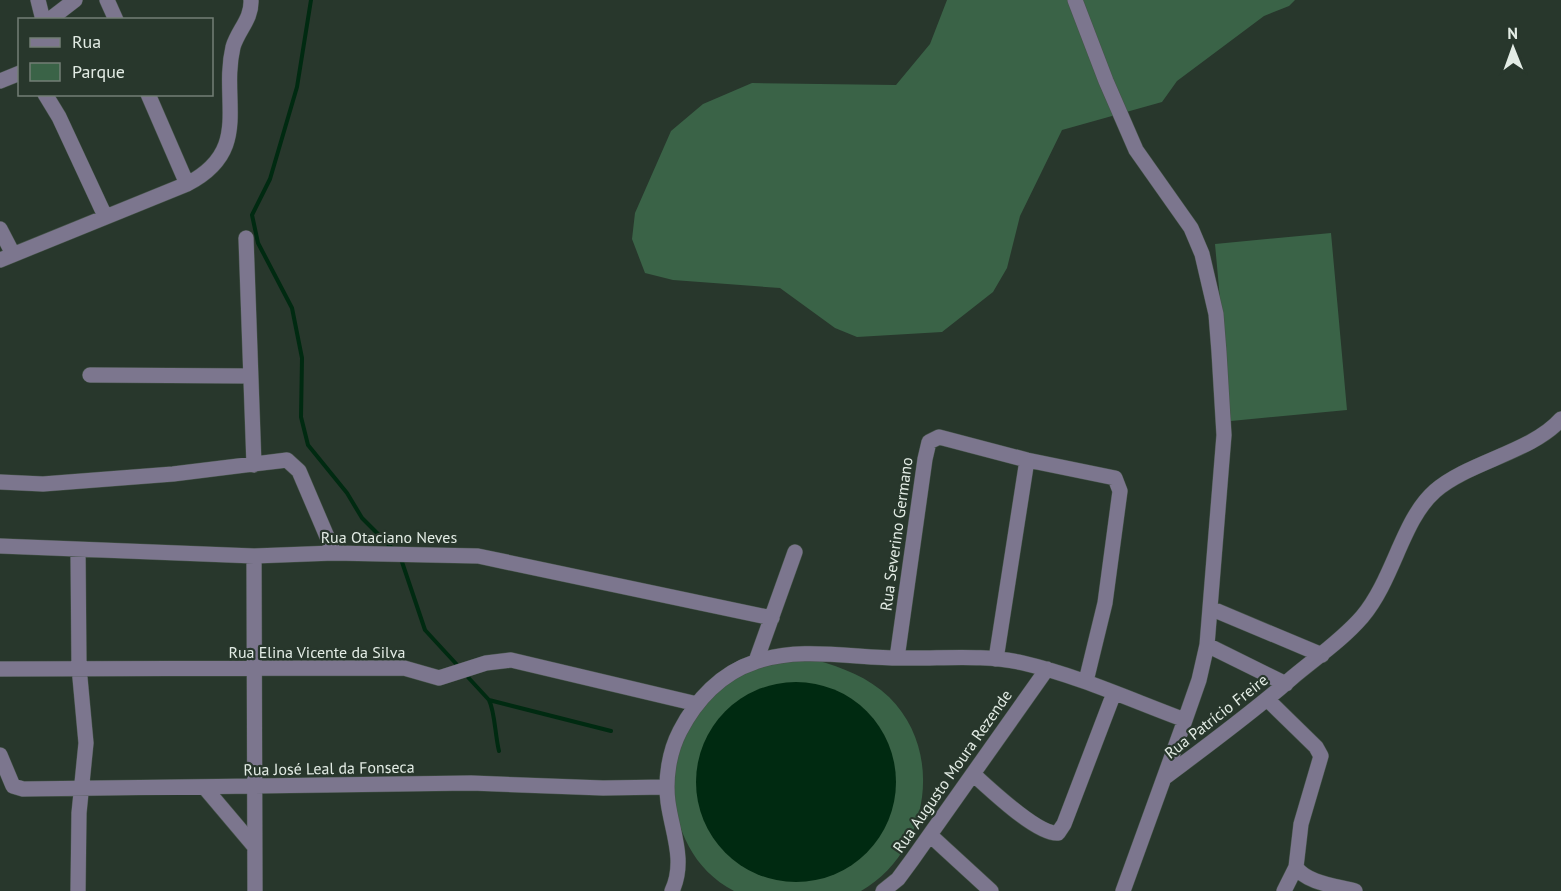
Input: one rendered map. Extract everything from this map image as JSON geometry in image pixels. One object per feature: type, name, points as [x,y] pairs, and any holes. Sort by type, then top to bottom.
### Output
[{"type":"street","points":[[38,0],[42,18]]},
{"type":"street","points":[[52,18],[75,0]]},
{"type":"street","points":[[107,0],[115,18]]},
{"type":"street","points":[[0,229],[6,257],[187,184],[212,169],[226,143],[232,109],[232,57],[236,40],[251,10],[251,0]]},
{"type":"street","name":"Rua Patrício Freire","points":[[1075,0],[1136,150],[1191,228],[1202,254],[1216,314],[1224,435],[1207,645],[1185,720],[1164,778]]},
{"type":"street","points":[[0,81],[18,74]]},
{"type":"street","points":[[46,96],[69,137],[105,216]]},
{"type":"street","points":[[149,96],[187,184]]},
{"type":"street","points":[[246,238],[249,375],[254,465]]},
{"type":"street","points":[[90,375],[249,375]]},
{"type":"street","name":"Rua Patrício Freire","points":[[1164,778],[1268,700],[1322,655],[1362,617],[1380,593],[1412,521],[1434,491],[1529,441],[1560,421]]},
{"type":"street","name":"Rua Severino Germano","points":[[897,658],[929,442],[939,437],[1027,460]]},
{"type":"street","points":[[0,482],[43,484],[287,460],[296,465],[334,553]]},
{"type":"street","points":[[996,659],[1027,460],[1115,478],[1119,487],[1105,603],[1086,681]]},
{"type":"street","name":"Rua Otaciano Neves","points":[[0,546],[254,556],[334,553],[440,554],[495,558],[772,618]]},
{"type":"street","points":[[78,550],[79,668],[86,743],[82,767],[78,891]]},
{"type":"street","points":[[756,661],[795,552]]},
{"type":"street","points":[[254,556],[252,670],[255,891]]},
{"type":"street","points":[[1210,608],[1322,655]]},
{"type":"street","name":"Rua Patrício Freire","points":[[1207,645],[1286,684]]},
{"type":"street","points":[[672,891],[678,872],[678,854],[668,787],[669,764],[677,739],[697,704],[717,683],[756,661],[800,656],[996,659],[1047,669],[1086,681],[1185,720]]},
{"type":"street","name":"Rua Elina Vicente da Silva","points":[[0,669],[404,668],[434,678],[486,663],[522,662],[697,704]]},
{"type":"street","name":"Rua Augusto Moura Rezende","points":[[883,891],[898,879],[1047,669]]},
{"type":"street","points":[[973,774],[1035,823],[1048,832],[1058,833],[1064,824],[1114,693]]},
{"type":"street","points":[[1268,700],[1316,747],[1321,756],[1301,824],[1296,867],[1284,891]]},
{"type":"street","name":"Rua José Leal da Fonseca","points":[[2,761],[10,782],[17,788],[253,788],[471,783],[603,788],[668,787]]},
{"type":"street","points":[[1123,891],[1164,778]]},
{"type":"street","points":[[205,788],[254,846]]},
{"type":"street","points":[[930,835],[991,891]]},
{"type":"street","points":[[1296,867],[1302,874],[1355,891]]},
{"type":"green space","points":[[947,0],[1295,0],[1289,6],[1264,16],[1177,81],[1162,102],[1062,130],[1020,216],[1007,268],[993,292],[942,332],[857,337],[835,328],[780,288],[673,280],[645,273],[632,239],[635,213],[671,131],[703,104],[752,83],[896,85],[930,44]]},
{"type":"green space","points":[[1331,233],[1347,410],[1231,421],[1215,244]]},
{"type":"green space","points":[[816,660],[845,670],[873,684],[889,697],[907,720],[918,746],[923,773],[921,801],[914,828],[902,853],[884,874],[861,891],[734,891],[707,871],[688,846],[677,816],[674,783],[678,751],[690,721],[709,695],[736,675],[765,665]]},
{"type":"shaded area","points":[[786,682],[806,682],[825,686],[843,694],[867,711],[879,726],[892,753],[896,782],[892,811],[879,838],[867,853],[852,865],[825,878],[806,882],[786,882],[767,878],[749,870],[725,853],[713,838],[700,811],[696,792],[696,772],[700,753],[708,735],[725,711],[740,699],[767,686]]},
{"type":"waterway","points":[[311,0],[297,87],[270,179],[252,215],[258,243],[292,308],[302,358],[301,417],[308,445],[347,493],[362,518],[394,550]]},
{"type":"waterway","points":[[401,559],[425,630],[460,668]]},
{"type":"waterway","points":[[465,674],[489,700],[611,731]]},
{"type":"waterway","points":[[489,700],[493,711],[499,751]]}]
